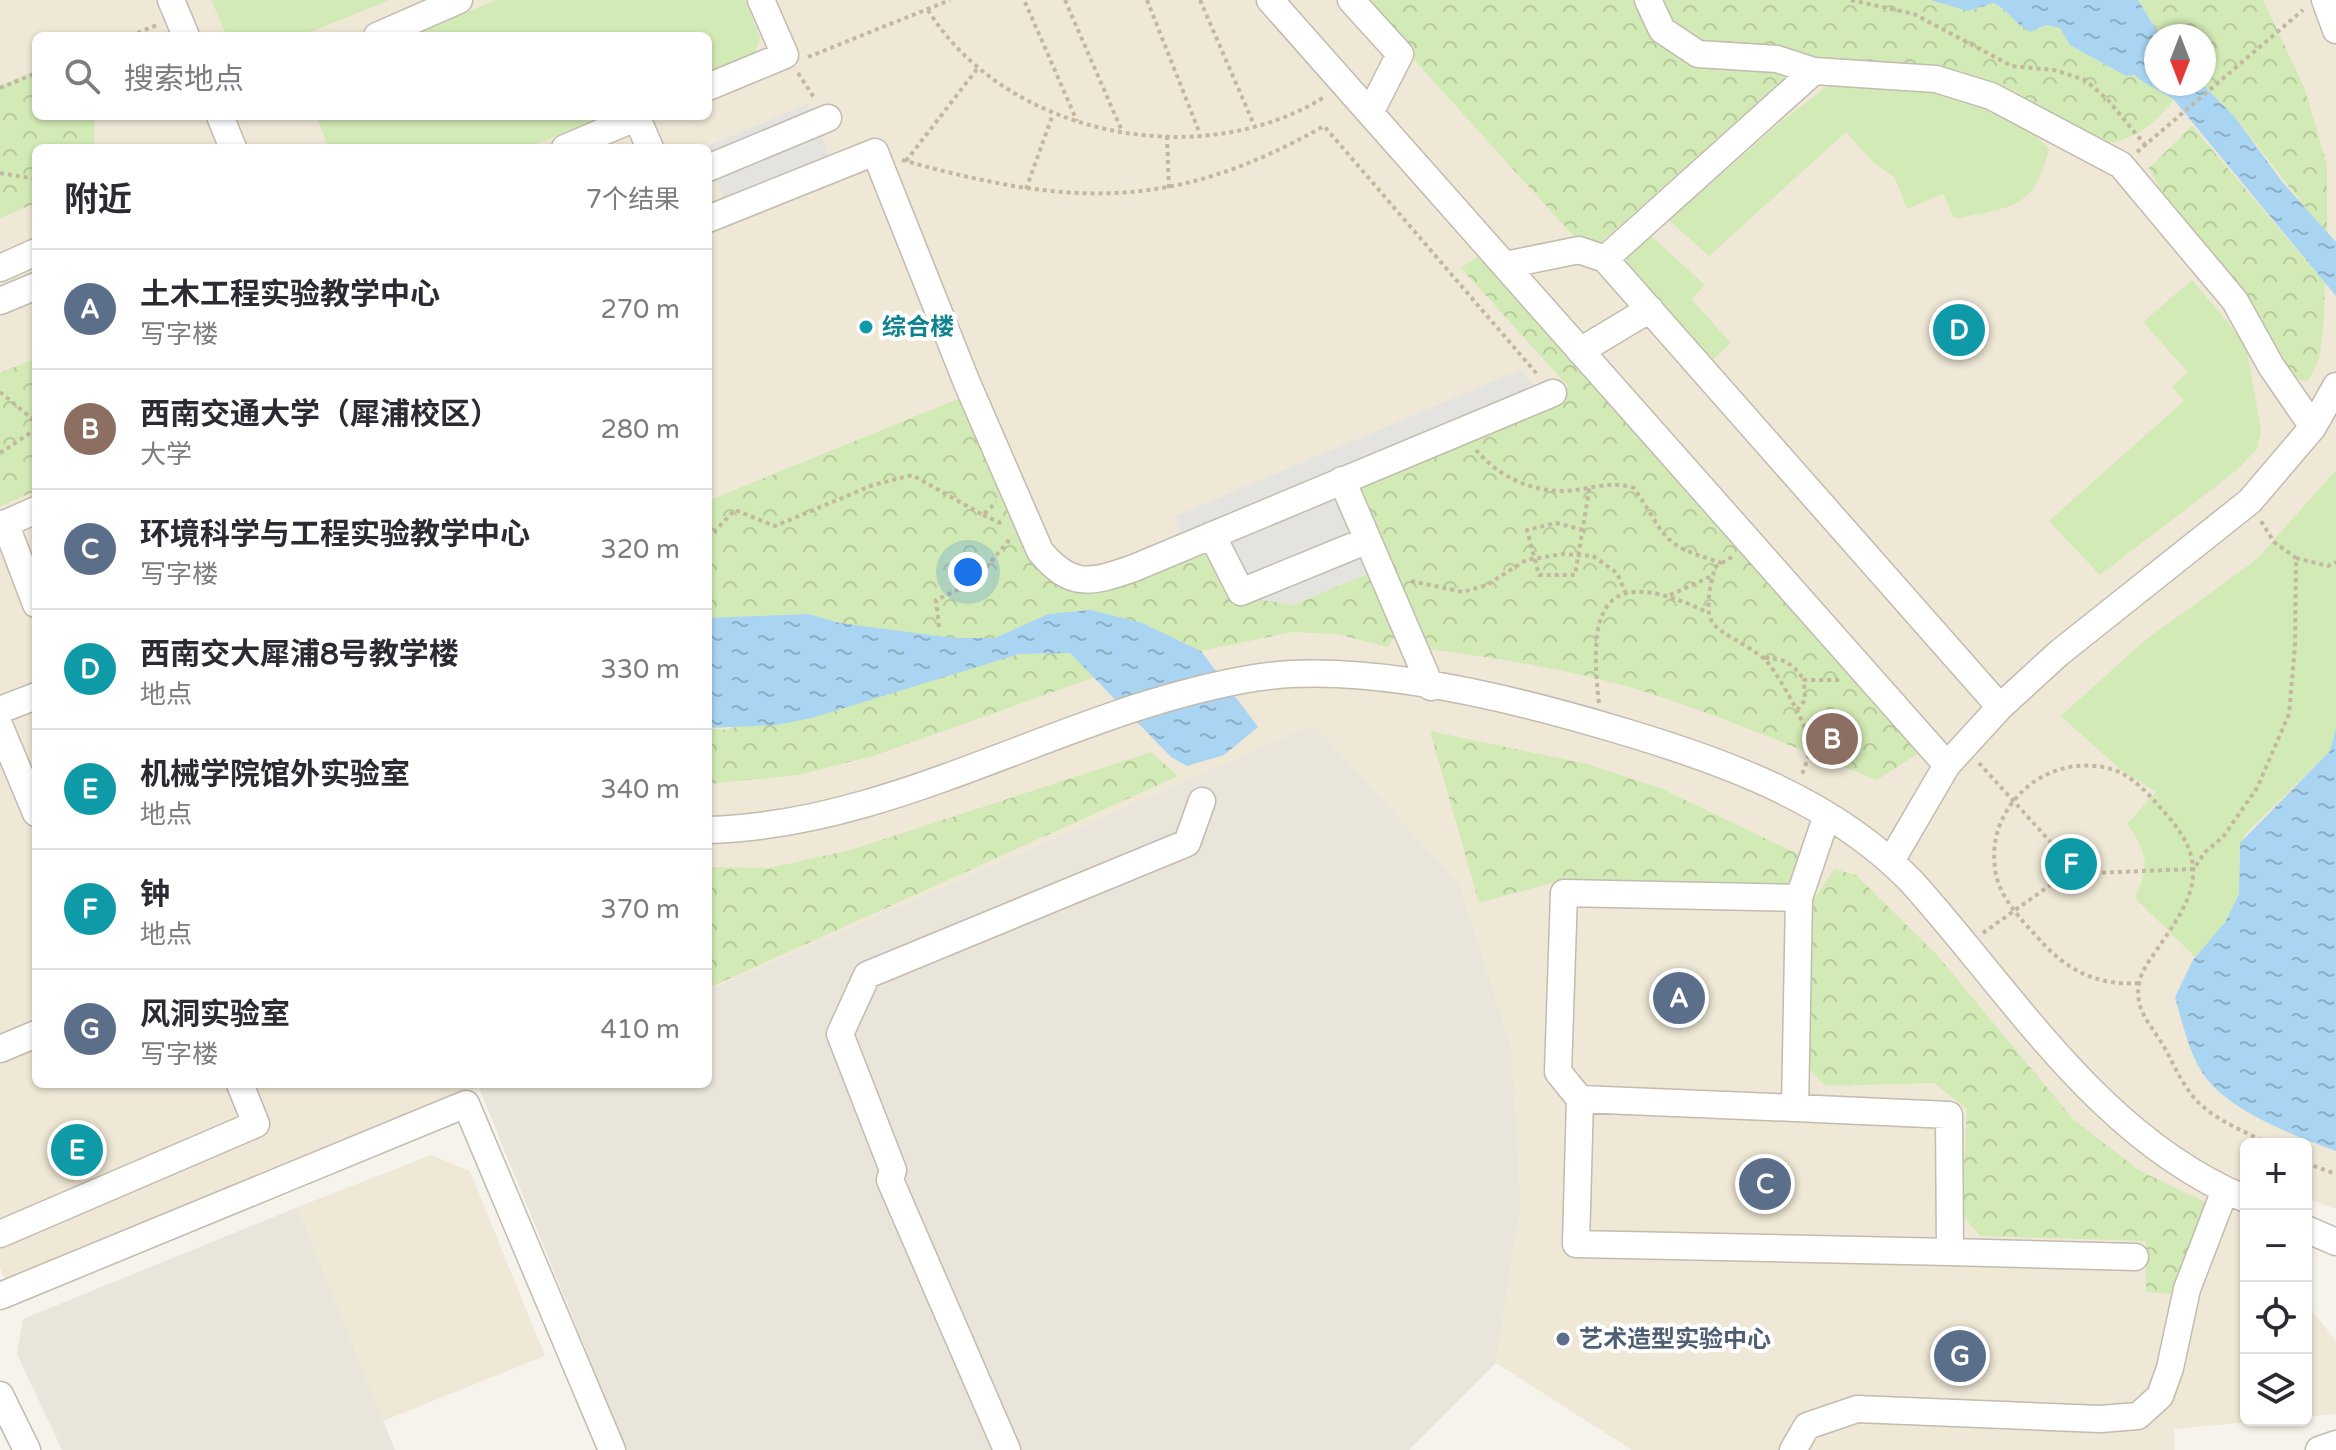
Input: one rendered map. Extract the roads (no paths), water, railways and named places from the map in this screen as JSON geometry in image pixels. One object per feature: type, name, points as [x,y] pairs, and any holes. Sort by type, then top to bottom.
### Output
[{"type":"street","points":[[386,32],[459,0]]},
{"type":"street","points":[[712,85],[785,55],[761,0]]},
{"type":"street","points":[[1270,0],[1872,680],[1955,756]]},
{"type":"street","points":[[1351,0],[1400,54],[1370,113]]},
{"type":"street","points":[[1648,0],[1662,30],[1698,54],[1777,59],[1814,71],[1936,79],[1991,96],[2121,165],[2235,301],[2271,366],[2313,427]]},
{"type":"street","points":[[2325,0],[2336,30]]},
{"type":"street","points":[[1605,259],[1814,71]]},
{"type":"street","points":[[712,166],[828,118]]},
{"type":"street","points":[[222,120],[231,144]]},
{"type":"street","points":[[596,142],[633,120]]},
{"type":"street","points":[[639,120],[648,144]]},
{"type":"street","points":[[712,217],[875,152],[1040,551],[1056,570],[1078,580],[1100,580],[1553,393]]},
{"type":"street","points":[[1505,265],[1579,250],[1605,259],[2000,707]]},
{"type":"street","points":[[0,268],[32,254]]},
{"type":"street","points":[[0,301],[32,288]]},
{"type":"street","points":[[1580,351],[1650,309]]},
{"type":"street","points":[[1891,861],[1955,756],[2000,707],[2059,653],[2250,501],[2313,427],[2336,386]]},
{"type":"street","points":[[1342,480],[1431,687]]},
{"type":"street","points":[[32,512],[2,524],[32,595]]},
{"type":"street","points":[[1212,535],[1241,592],[1368,540]]},
{"type":"street","points":[[712,830],[752,829],[812,820],[1122,715],[1252,678],[1297,673],[1340,675],[1431,687],[1541,706],[1712,758],[1797,797],[1891,861],[2113,1114],[2169,1155],[2236,1194],[2187,1289],[2170,1368],[2160,1396],[2138,1416],[2100,1419],[1857,1409],[1807,1426],[1793,1450]]},
{"type":"street","points":[[0,710],[32,698]]},
{"type":"street","points":[[0,727],[32,803]]},
{"type":"street","points":[[1007,1450],[890,1180],[893,1170],[840,1034],[867,975],[1187,843],[1202,801]]},
{"type":"street","points":[[1795,1108],[1799,898],[1827,815]]},
{"type":"street","points":[[1799,898],[1564,893],[1558,1072],[1580,1099],[1576,1244],[2135,1257]]},
{"type":"street","points":[[0,1049],[32,1036]]},
{"type":"street","points":[[0,1234],[256,1124],[242,1088]]},
{"type":"street","points":[[1580,1099],[1949,1115],[1950,1252]]},
{"type":"street","points":[[0,1296],[466,1104],[612,1450]]},
{"type":"street","points":[[2312,1232],[2336,1242]]},
{"type":"street","points":[[0,1395],[27,1450]]},
{"type":"street","points":[[2319,1450],[2336,1444]]},
{"type":"water","points":[[1930,0],[2138,0],[2153,24],[2144,24],[2144,82],[2135,75],[2126,76],[2070,45],[2060,28],[2046,25],[2030,32],[1994,3],[1968,11]]},
{"type":"water","points":[[2167,96],[2214,96],[2234,116],[2283,183],[2336,242],[2336,296],[2174,100]]},
{"type":"water","points":[[1091,610],[1142,623],[1201,651],[1258,727],[1224,755],[1187,766],[1171,757],[1070,653],[1019,654],[812,718],[776,725],[712,728],[712,618],[808,614],[840,623],[954,638],[995,638],[1048,614]]},
{"type":"water","points":[[2336,728],[2336,1151],[2312,1142],[2312,1138],[2303,1138],[2266,1122],[2217,1090],[2195,1059],[2175,997],[2193,960],[2226,921],[2239,894],[2240,843],[2330,751]]},
{"type":"place","name":"综合楼","points":[[866,327]]},
{"type":"place","name":"西南交大犀浦8号教学楼","points":[[1959,330]]},
{"type":"place","name":"西南交通大学（犀浦校区）","points":[[1832,739]]},
{"type":"place","name":"钟","points":[[2071,864]]},
{"type":"place","name":"土木工程实验教学中心","points":[[1679,998]]},
{"type":"place","name":"机械学院馆外实验室","points":[[77,1150]]},
{"type":"place","name":"环境科学与工程实验教学中心","points":[[1765,1184]]},
{"type":"place","name":"艺术造型实验中心","points":[[1563,1339]]},
{"type":"place","name":"风洞实验室","points":[[1960,1356]]}]
